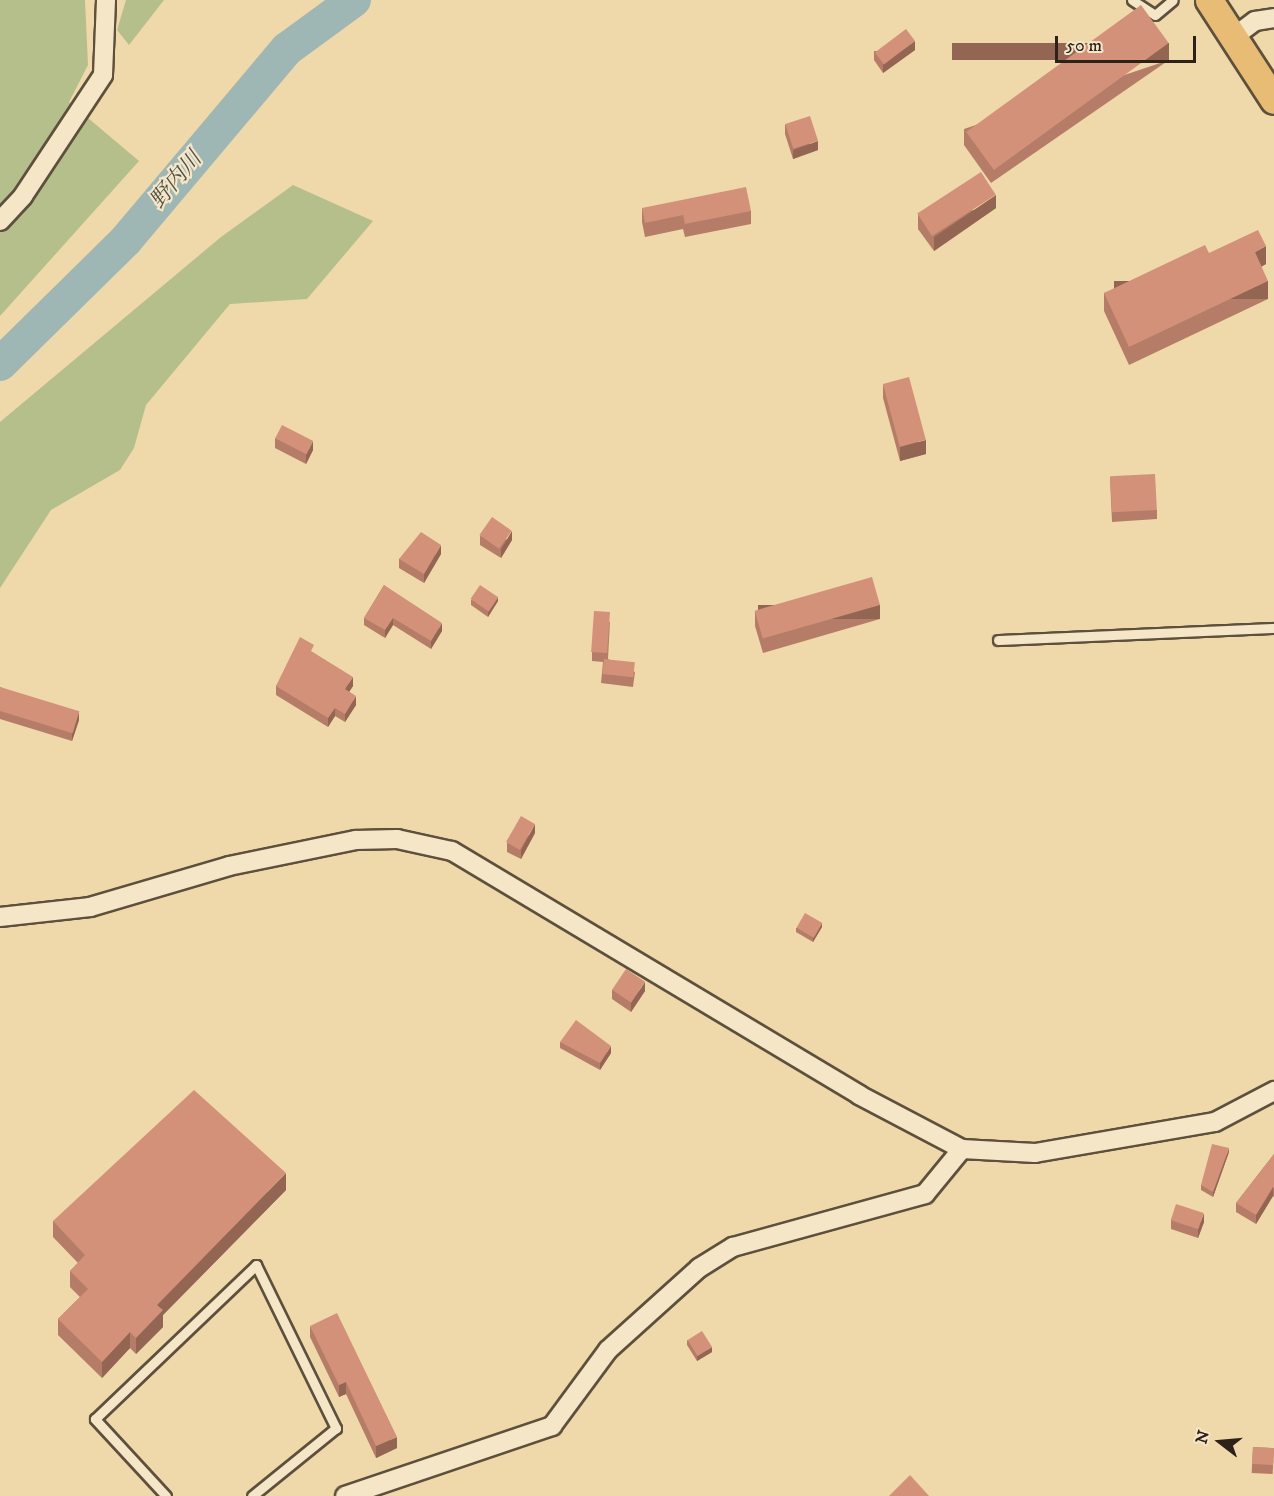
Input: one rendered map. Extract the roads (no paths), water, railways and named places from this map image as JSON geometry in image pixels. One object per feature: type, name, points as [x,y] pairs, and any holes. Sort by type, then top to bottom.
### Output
[{"type":"main road","points":[[1209,0],[1235,36],[1274,100]]},
{"type":"street","points":[[0,221],[23,196],[103,75],[106,0]]},
{"type":"street","points":[[1235,36],[1255,21],[1274,18]]},
{"type":"street","points":[[0,917],[90,907],[229,866],[356,840],[397,839],[452,851],[859,1095],[963,1149],[1035,1153],[1173,1130],[1215,1122],[1274,1091]]},
{"type":"street","points":[[345,1496],[552,1426],[608,1350],[699,1268],[733,1247],[925,1194],[963,1149]]},
{"type":"lane","points":[[1132,0],[1155,15],[1173,0]]},
{"type":"lane","points":[[998,640],[1274,628]]},
{"type":"lane","points":[[166,1496],[94,1419],[256,1265],[336,1428],[252,1496]]},
{"type":"waterway","name":"野内川","points":[[0,364],[126,240],[287,49],[354,0]]}]
